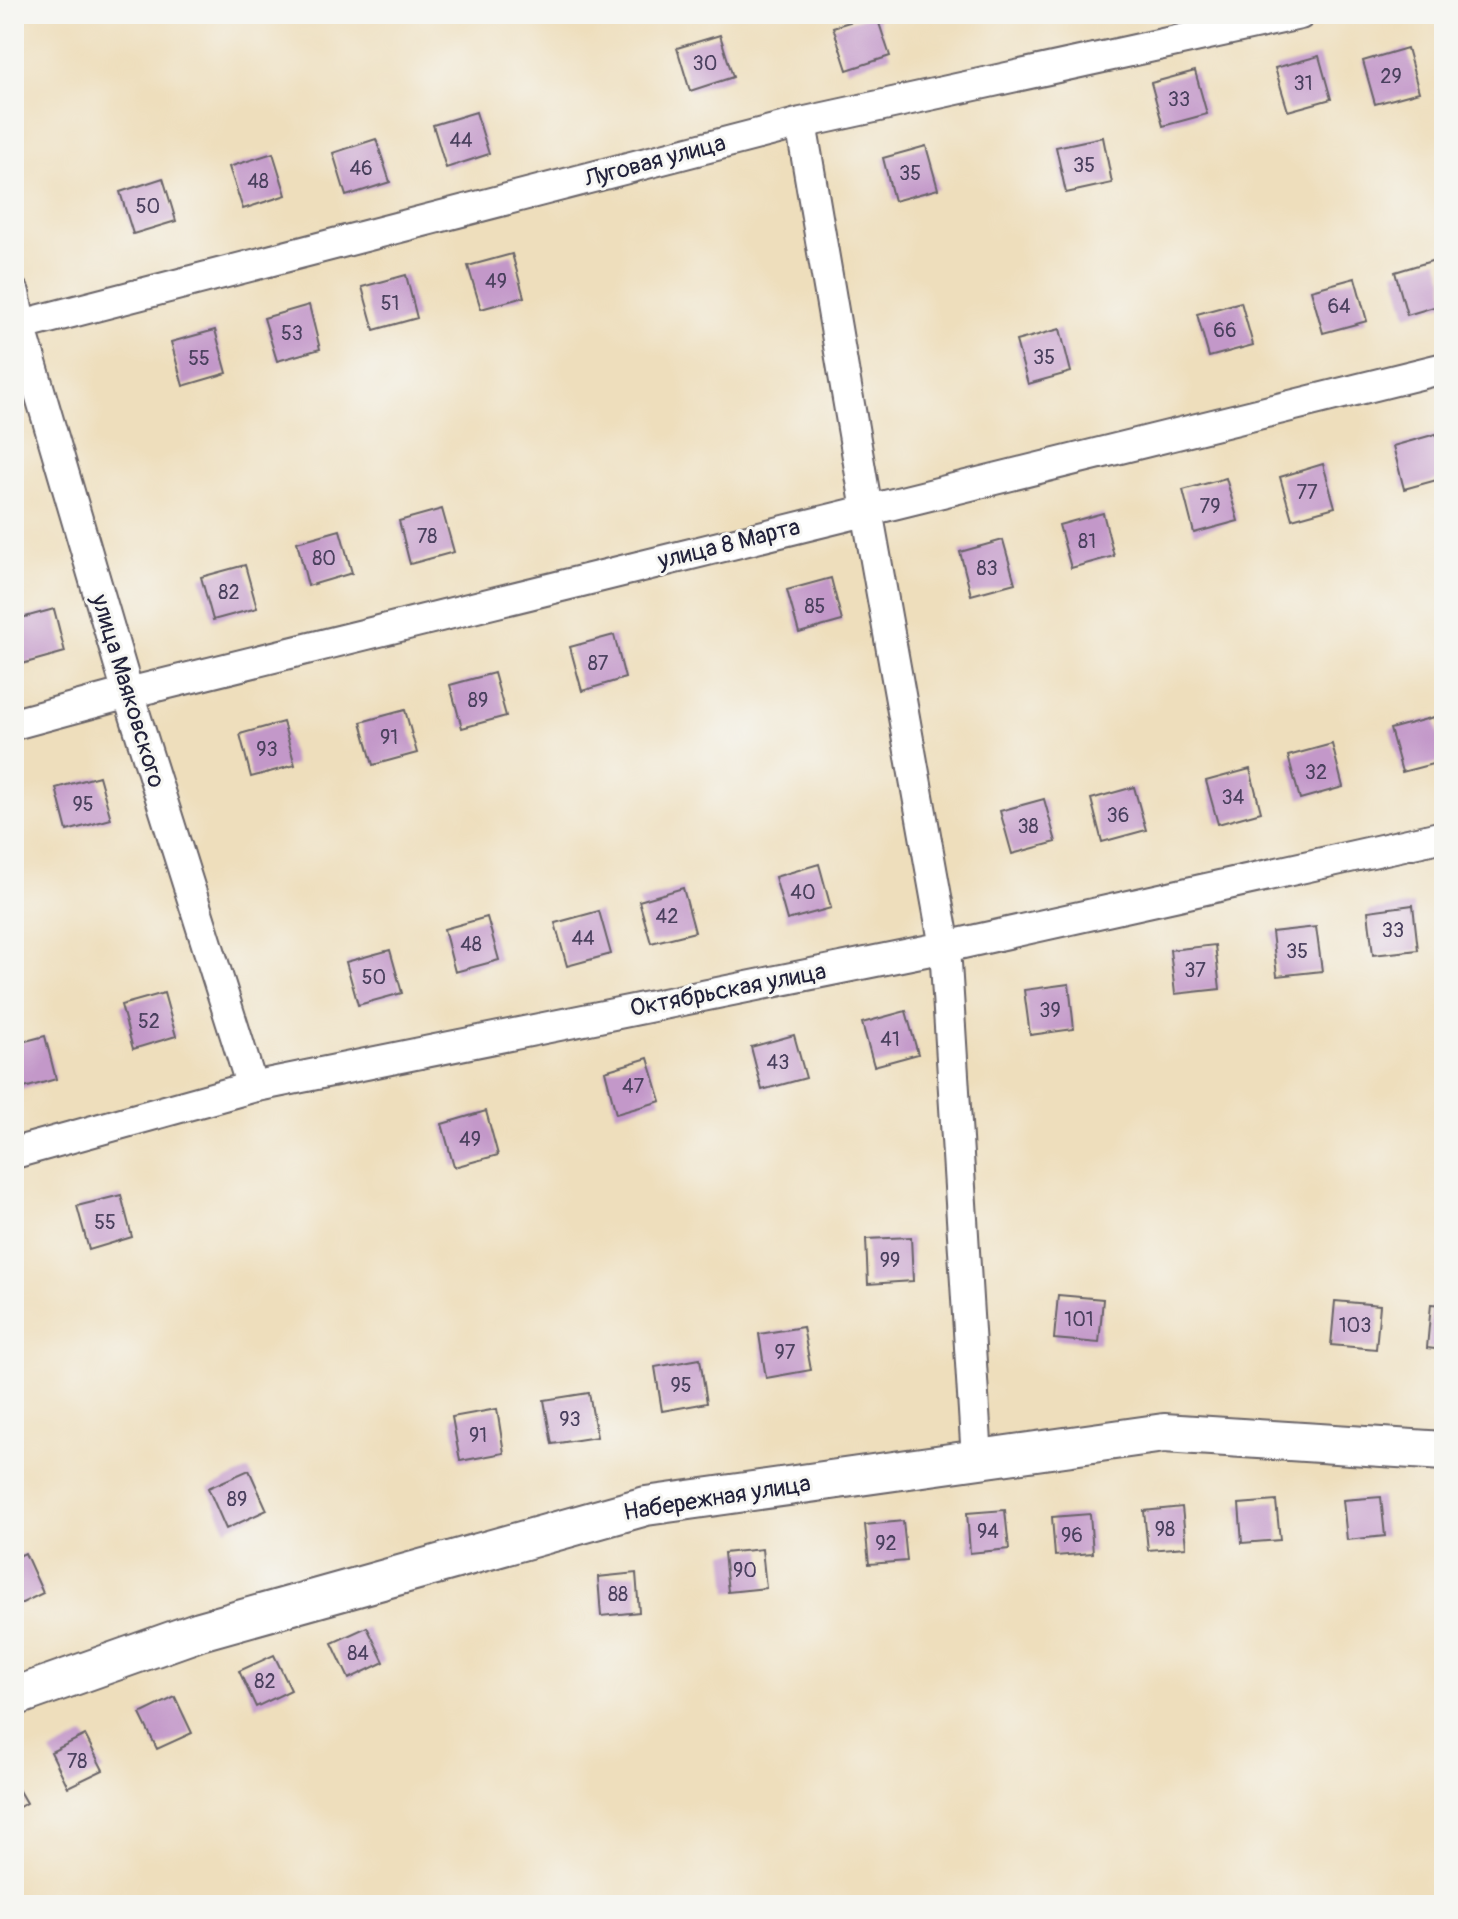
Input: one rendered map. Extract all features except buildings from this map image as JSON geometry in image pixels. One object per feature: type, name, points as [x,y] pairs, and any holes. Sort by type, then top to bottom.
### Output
[{"type":"street","name":"Луговая улица","points":[[17,326],[801,123],[1300,14]]},
{"type":"street","points":[[801,123],[945,947],[977,1459]]},
{"type":"street","name":"улица Маяковского","points":[[14,293],[17,326],[252,1087]]},
{"type":"street","name":"улица 8 Марта","points":[[14,724],[128,693],[1444,368]]},
{"type":"street","name":"Октябрьская улица","points":[[14,1153],[252,1087],[945,947],[1444,836]]},
{"type":"street","name":"Набережная улица","points":[[14,1697],[200,1631],[646,1506],[1164,1433],[1444,1451]]}]
